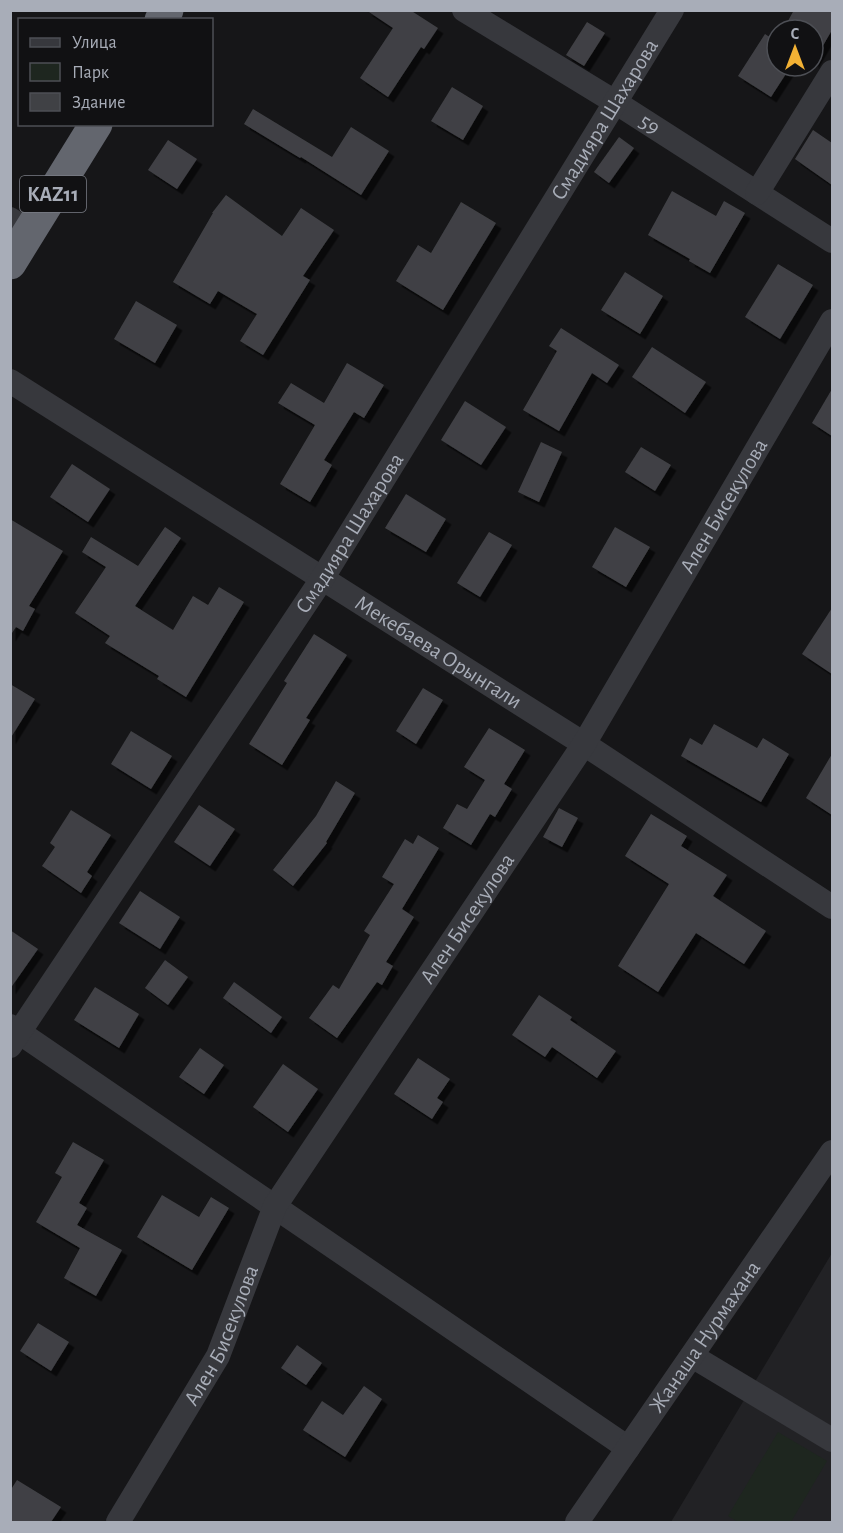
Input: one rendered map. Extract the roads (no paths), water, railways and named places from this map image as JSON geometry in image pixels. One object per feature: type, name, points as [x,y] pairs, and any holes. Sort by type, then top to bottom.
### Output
[{"type":"highway","name":"KAZ11","points":[[10,263],[20,225],[94,126]]},
{"type":"street","name":"59","points":[[464,10],[615,102],[832,241]]},
{"type":"street","name":"Смадияра Шахарова","points":[[13,1034],[322,579],[672,10]]},
{"type":"street","points":[[757,193],[832,72]]},
{"type":"street","name":"Ален Бисекулова","points":[[118,1522],[218,1356],[275,1206],[584,744],[832,321]]},
{"type":"street","name":"Мекебаева Орынгали","points":[[10,381],[584,744],[832,908]]},
{"type":"street","points":[[13,1034],[275,1206],[628,1448]]},
{"type":"street","name":"Жанаша Нурмахана","points":[[577,1522],[832,1152]]},
{"type":"street","points":[[692,1356],[832,1440]]}]
